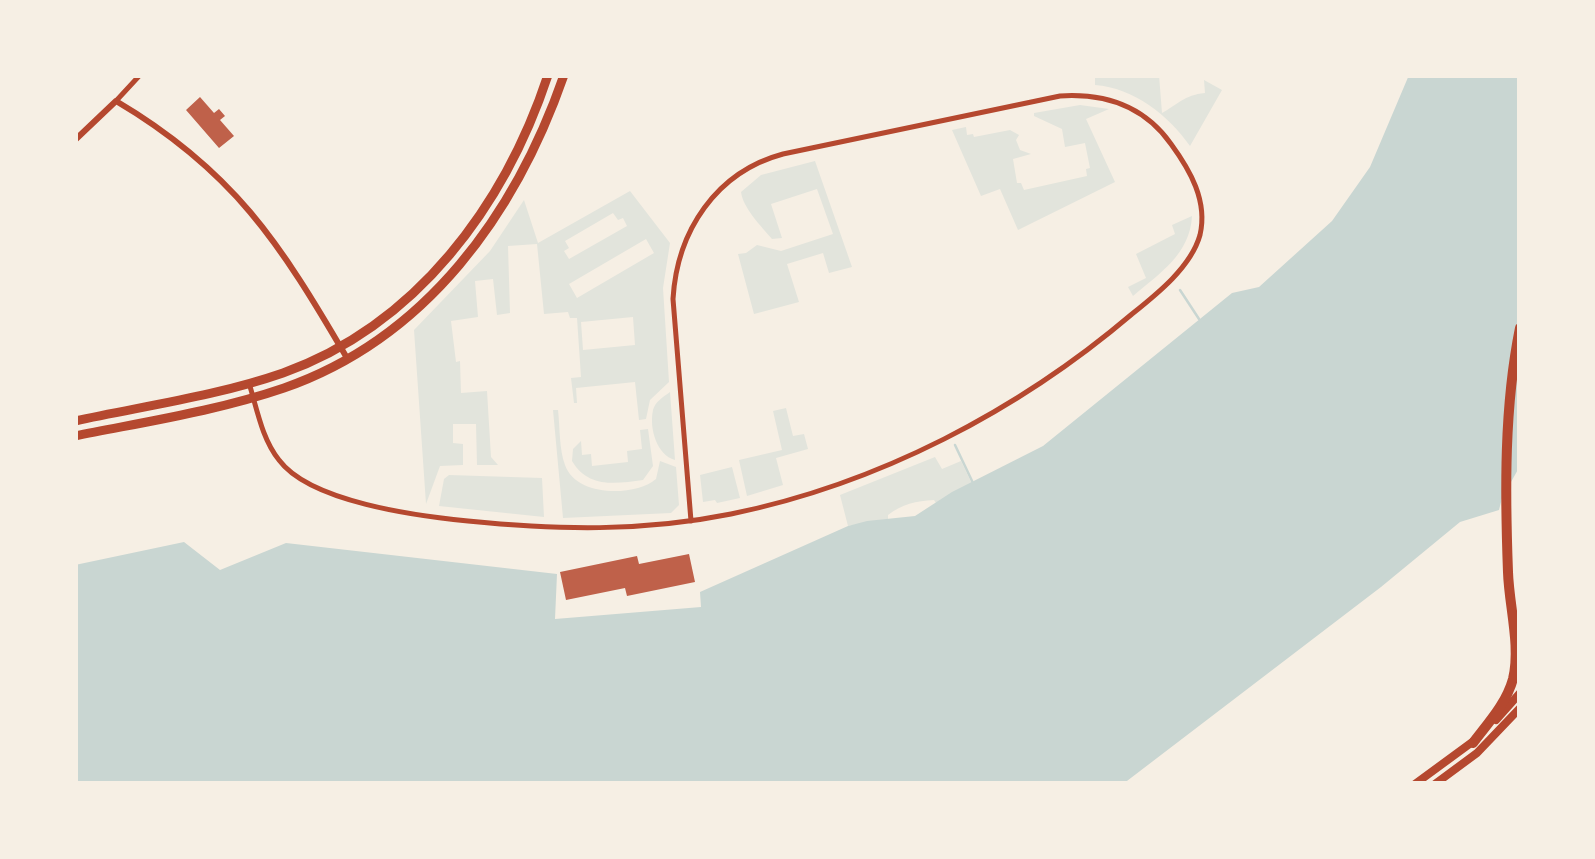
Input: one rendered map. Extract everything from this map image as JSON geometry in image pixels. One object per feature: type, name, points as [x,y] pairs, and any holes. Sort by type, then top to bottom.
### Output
[{"type":"highway","points":[[75,421],[284,372],[340,346],[400,304],[458,247],[505,180],[548,75]]},
{"type":"highway","points":[[75,436],[254,398],[288,386],[348,358],[417,308],[479,242],[527,167],[564,75]]},
{"type":"highway","points":[[1472,743],[1510,690],[1516,657],[1508,579],[1507,471],[1520,328]]},
{"type":"main road","points":[[1415,784],[1472,743],[1520,694]]},
{"type":"main road","points":[[1436,784],[1478,753],[1520,708]]},
{"type":"street","points":[[75,140],[140,75]]},
{"type":"street","points":[[249,383],[278,460],[300,482],[336,497],[452,519],[600,530],[691,521],[778,502],[894,461],[998,410],[1098,343],[1163,288],[1192,253],[1200,236],[1202,216],[1196,184],[1162,132],[1138,111],[1123,104],[1099,96],[1060,96],[762,159],[732,177],[689,230],[676,270],[674,298],[691,521]]},
{"type":"street","points":[[116,100],[181,142],[244,202],[288,261],[348,358]]},
{"type":"shaded area","points":[[1095,75],[1159,75],[1162,113],[1186,98],[1205,93],[1204,80],[1222,90],[1190,146],[1149,105],[1123,91],[1095,85]]},
{"type":"shaded area","points":[[1409,75],[1520,75],[1520,466],[1499,510],[1460,522],[1123,784],[75,784],[75,565],[184,542],[220,570],[286,543],[557,574],[555,619],[701,607],[700,592],[848,526],[915,516],[952,492],[1043,446],[1232,293],[1259,287],[1332,221],[1370,167]]},
{"type":"shaded area","points":[[1080,105],[1109,109],[1086,119],[1115,182],[1018,230],[1000,189],[981,196],[952,130],[966,127],[967,135],[974,137],[1010,130],[1019,135],[1016,140],[1020,150],[1031,154],[1013,159],[1017,183],[1024,190],[1087,176],[1086,169],[1090,168],[1085,143],[1065,147],[1062,129],[1034,116]]},
{"type":"shaded area","points":[[815,161],[852,267],[829,273],[823,253],[787,264],[799,302],[754,314],[738,254],[757,245],[781,251],[833,234],[817,189],[771,204],[782,238],[772,239],[749,210],[741,192],[761,175]]},
{"type":"shaded area","points":[[630,191],[670,243],[663,288],[669,382],[650,400],[646,419],[639,420],[635,382],[576,388],[574,403],[571,378],[581,377],[577,318],[570,318],[568,312],[544,314],[537,244],[508,246],[510,313],[497,315],[493,279],[475,281],[478,317],[451,321],[456,362],[460,361],[461,393],[487,391],[491,457],[498,465],[477,465],[476,424],[453,424],[453,443],[463,444],[463,465],[440,466],[426,504],[414,330],[490,251],[524,200],[538,243]],"holes":[[[613,213],[618,220],[623,218],[627,226],[569,259],[564,251],[569,248],[565,241]],[[646,239],[654,253],[577,298],[569,284]],[[633,317],[635,345],[583,350],[581,322]]]},
{"type":"shaded area","points":[[1192,216],[1180,252],[1133,296],[1128,287],[1146,278],[1136,254],[1175,234],[1172,225]]},
{"type":"shaded area","points":[[670,392],[675,460],[659,447],[652,425],[654,407]]},
{"type":"shaded area","points":[[786,408],[793,436],[804,434],[808,449],[776,458],[783,485],[747,496],[739,460],[782,450],[773,411]]},
{"type":"shaded area","points":[[553,410],[558,410],[561,445],[571,476],[607,491],[634,489],[656,479],[660,461],[676,467],[679,505],[671,513],[563,518]]},
{"type":"shaded area","points":[[648,429],[653,466],[643,480],[594,480],[572,461],[573,449],[581,441],[582,455],[591,454],[592,466],[628,462],[627,451],[642,449],[640,430]]},
{"type":"shaded area","points":[[935,457],[942,469],[961,461],[972,484],[936,503],[934,500],[909,504],[893,511],[888,519],[848,526],[840,495]]},
{"type":"shaded area","points":[[732,467],[740,498],[703,502],[700,475]]},
{"type":"shaded area","points":[[449,475],[542,478],[544,517],[439,506],[444,479]]},
{"type":"building","points":[[200,97],[214,113],[219,109],[225,116],[220,120],[234,136],[219,148],[186,110]]},
{"type":"building","points":[[689,554],[695,582],[627,596],[625,588],[566,600],[560,572],[637,556],[639,564]]},
{"type":"waterway","points":[[1180,290],[1199,319]]},
{"type":"waterway","points":[[955,445],[973,483]]}]
